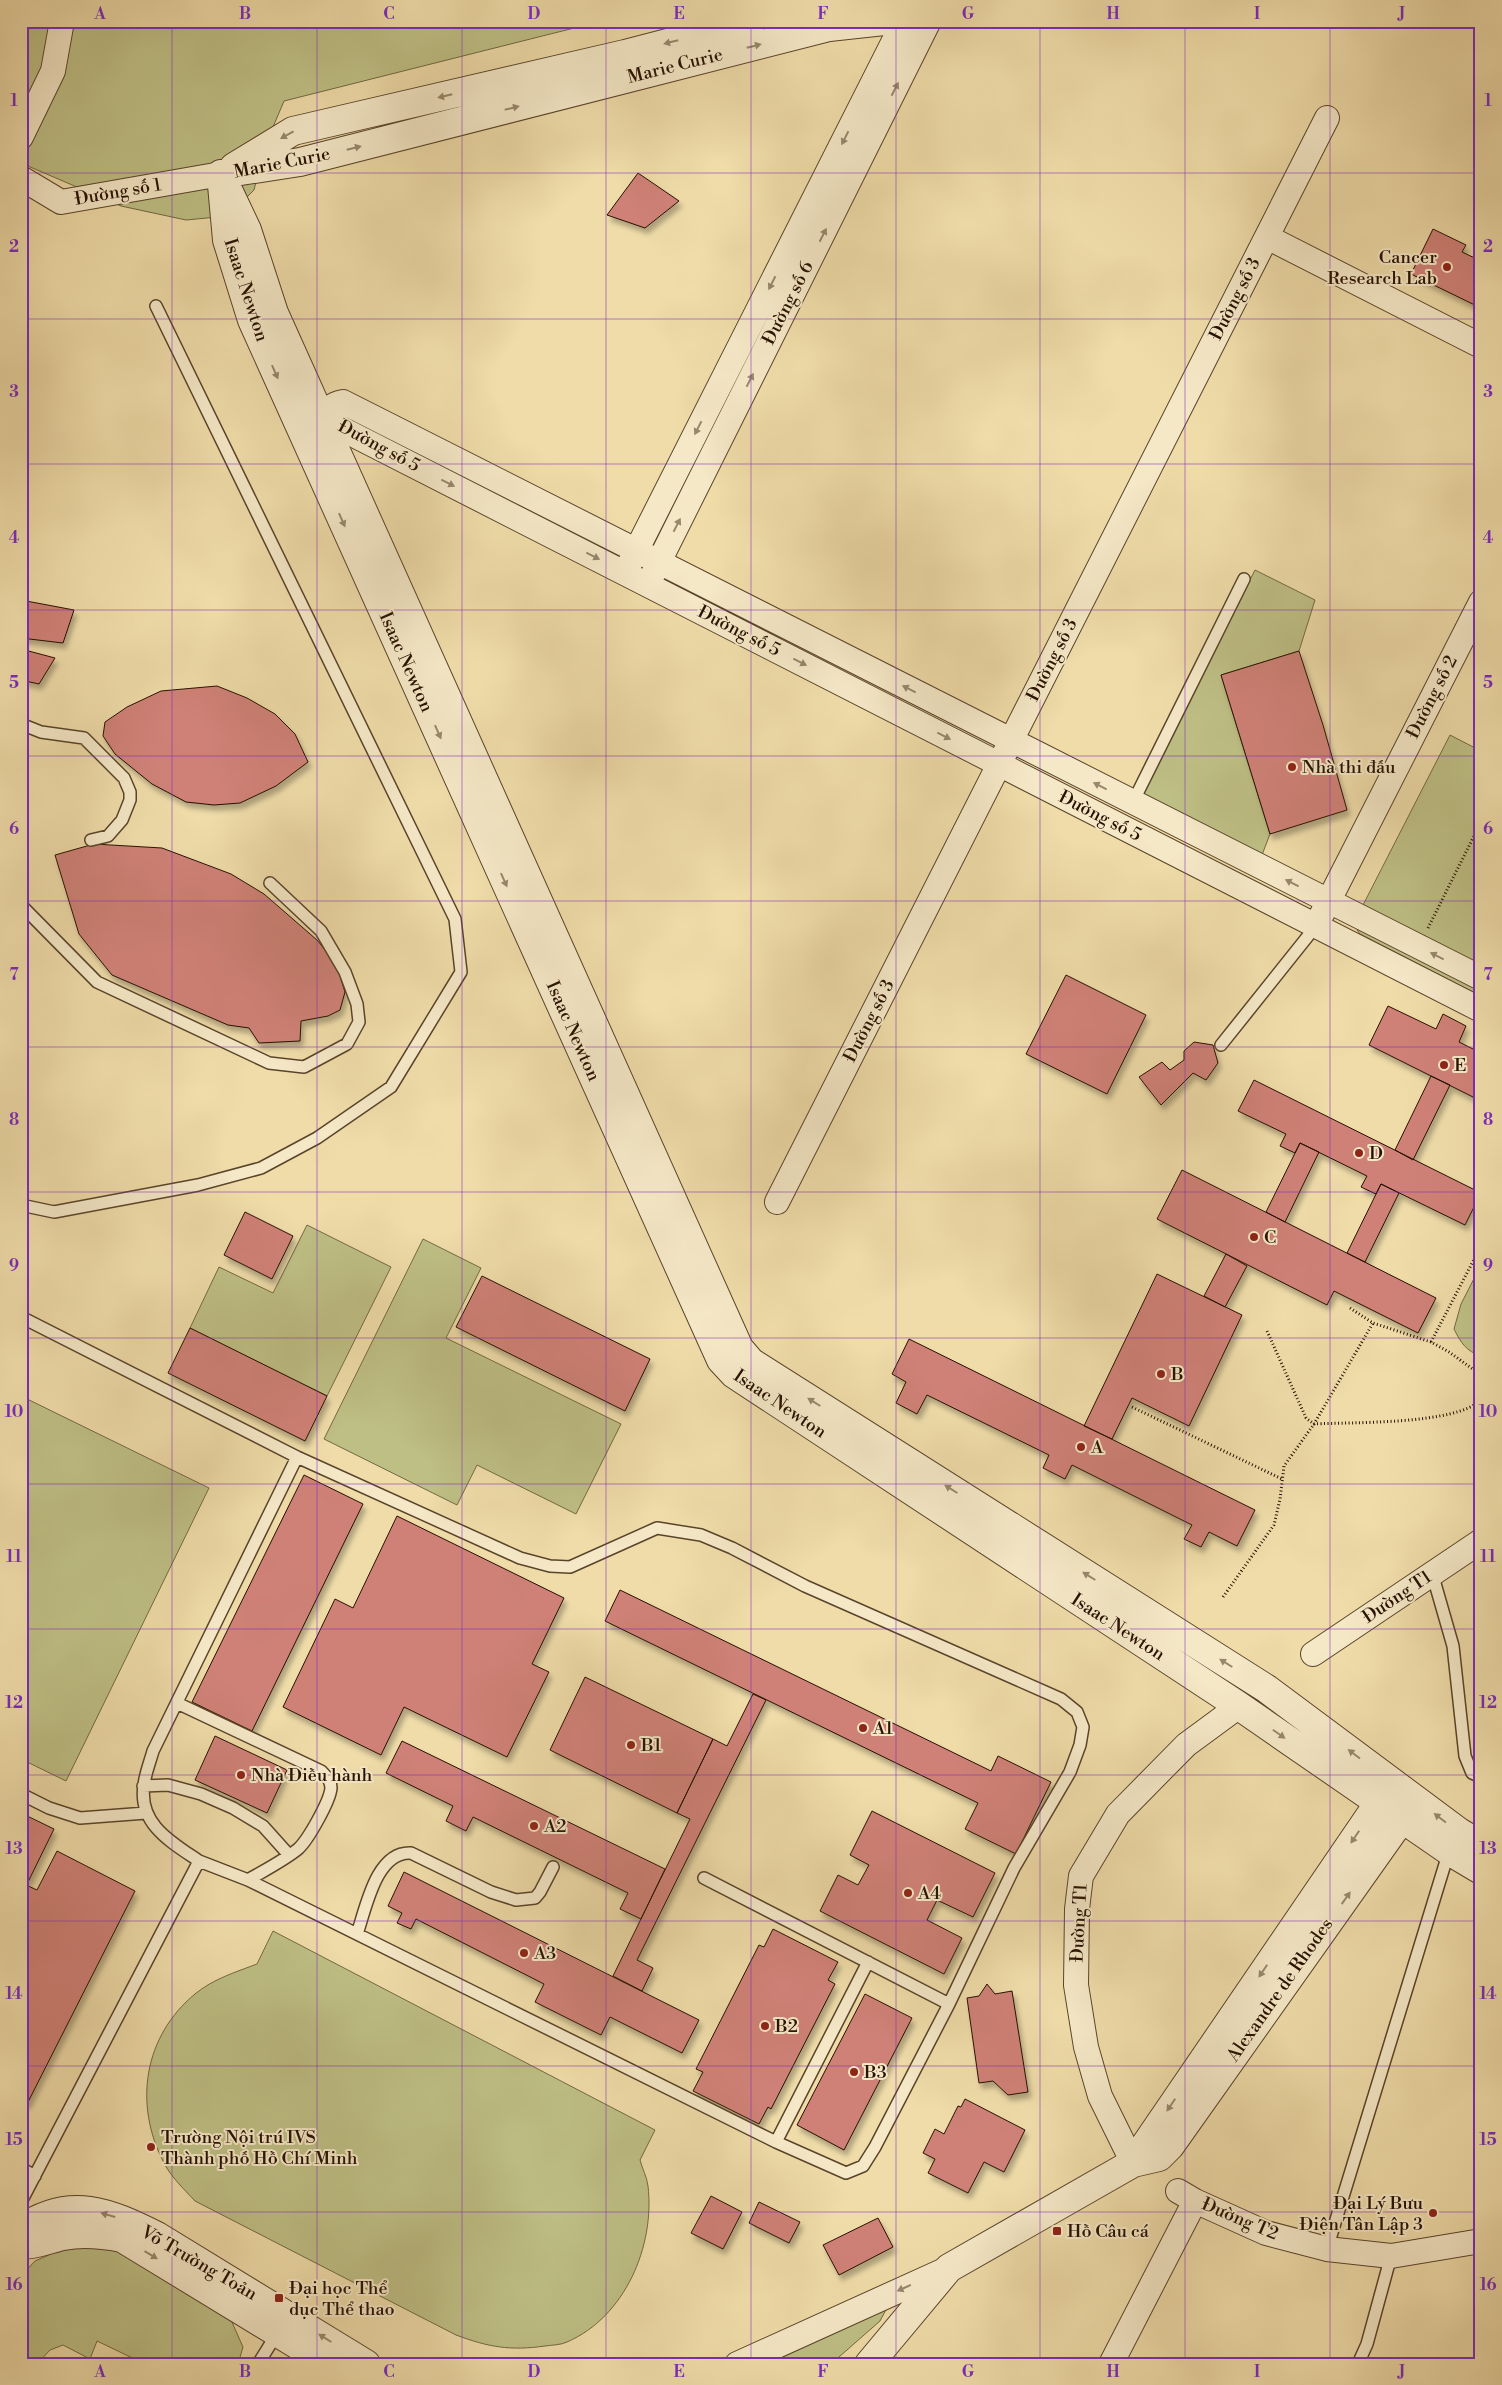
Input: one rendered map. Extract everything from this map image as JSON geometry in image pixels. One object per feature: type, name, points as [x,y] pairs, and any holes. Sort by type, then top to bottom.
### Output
[{"type":"street","points":[[21,137],[53,71],[62,21]]},
{"type":"street","name":"Marie Curie","points":[[221,174],[293,131],[625,54],[752,21]]},
{"type":"street","name":"Marie Curie","points":[[221,174],[300,162],[830,26],[884,21]]},
{"type":"street","name":"Đường số 6","points":[[625,573],[904,21]]},
{"type":"street","name":"Đường số 6","points":[[648,585],[929,21]]},
{"type":"street","name":"Đường số 3","points":[[777,1202],[1327,118]]},
{"type":"street","name":"Đường số 1","points":[[21,178],[62,202],[221,174]]},
{"type":"street","name":"Isaac Newton","points":[[221,174],[247,230],[274,313],[739,1348],[751,1362],[1267,1689],[1386,1793],[1408,1809],[1449,1851],[1481,1870]]},
{"type":"street","name":"Isaac Newton","points":[[221,174],[227,240],[252,320],[721,1360],[734,1374],[1239,1706],[1386,1793]]},
{"type":"street","points":[[1267,237],[1481,346]]},
{"type":"street","name":"Đường số 5","points":[[1481,978],[343,402],[335,403],[330,409],[329,416],[333,423],[342,429],[1481,1010]]},
{"type":"street","name":"Đường số 2","points":[[1316,926],[1481,602]]},
{"type":"street","name":"Đường T1","points":[[1313,1654],[1481,1541]]},
{"type":"street","points":[[1239,1706],[1267,1689]]},
{"type":"street","name":"Đường T1","points":[[1133,2163],[1100,2096],[1086,2047],[1076,1985],[1077,1909],[1080,1876],[1118,1814],[1186,1745],[1239,1706]]},
{"type":"street","name":"Alexandre de Rhodes","points":[[1133,2163],[1386,1793]]},
{"type":"street","name":"Isaac Newton","points":[[1408,1809],[1481,1844]]},
{"type":"street","name":"Alexandre de Rhodes","points":[[869,2364],[949,2268],[1133,2163],[1159,2157],[1170,2146],[1408,1809]]},
{"type":"street","name":"Đường T2","points":[[1111,2364],[1187,2196],[1266,2234],[1327,2249],[1391,2256],[1481,2241]]},
{"type":"street","name":"Võ Trường Toản","points":[[21,2229],[44,2215],[63,2210],[88,2210],[123,2219],[157,2236],[283,2323],[329,2364]]},
{"type":"street","name":"Võ Trường Toản","points":[[21,2245],[33,2245],[63,2236],[80,2234],[98,2233],[122,2238],[283,2323],[366,2364]]},
{"type":"street","points":[[737,2364],[949,2268]]},
{"type":"lane","points":[[21,1205],[54,1212],[198,1185],[261,1168],[317,1138],[391,1087],[461,972],[455,920],[156,306]]},
{"type":"lane","points":[[1133,802],[1244,579]]},
{"type":"lane","points":[[21,724],[41,732],[84,738],[124,778],[130,792],[130,800],[122,820],[108,836],[91,840]]},
{"type":"lane","points":[[21,905],[97,982],[269,1063],[304,1067],[347,1044],[359,1022],[357,1004],[345,972],[321,931],[270,883]]},
{"type":"lane","points":[[1221,1045],[1316,926]]},
{"type":"lane","points":[[21,1317],[298,1457],[520,1558],[550,1566],[570,1566],[657,1528],[702,1535],[732,1548],[805,1586],[1061,1699],[1078,1712],[1083,1727],[1080,1746],[1070,1772],[1014,1868],[949,2004],[875,2147],[863,2166],[846,2172],[776,2142],[248,1880],[199,1861],[162,1836],[149,1821],[144,1807],[143,1786],[152,1751],[298,1457]]},
{"type":"lane","points":[[1432,1573],[1452,1646],[1465,1756],[1472,1773],[1481,1777]]},
{"type":"lane","points":[[177,1703],[321,1771],[328,1778],[331,1786],[329,1797],[308,1836],[299,1848],[248,1880]]},
{"type":"lane","points":[[143,1786],[168,1785],[201,1794],[233,1808],[263,1826],[289,1855]]},
{"type":"lane","points":[[21,1794],[49,1808],[80,1818],[146,1813]]},
{"type":"lane","points":[[1327,2249],[1449,1851]]},
{"type":"lane","points":[[357,1934],[371,1891],[380,1871],[387,1862],[400,1853],[411,1853],[491,1892],[516,1900],[535,1898],[553,1867]]},
{"type":"lane","points":[[21,2202],[199,1861]]},
{"type":"lane","points":[[704,1878],[949,2004]]},
{"type":"lane","points":[[776,2142],[868,1962]]},
{"type":"lane","points":[[21,2168],[35,2176]]},
{"type":"lane","points":[[1358,2364],[1367,2344],[1391,2256]]},
{"type":"lane","points":[[258,2364],[283,2323]]},
{"type":"path","points":[[1427,931],[1481,822]]},
{"type":"path","points":[[1431,1342],[1481,1246]]},
{"type":"path","points":[[1350,1308],[1373,1323],[1431,1342],[1449,1352],[1481,1375]]},
{"type":"path","points":[[1223,1597],[1274,1525],[1280,1499],[1284,1466],[1314,1424],[1373,1323]]},
{"type":"path","points":[[1267,1331],[1306,1418],[1314,1424],[1434,1418],[1473,1408],[1481,1400]]},
{"type":"path","points":[[1132,1407],[1282,1479]]},
{"type":"green space","points":[[21,21],[602,21],[284,101],[265,146],[254,190],[228,216],[186,220],[121,206],[21,163]]},
{"type":"green space","points":[[1255,570],[1315,600],[1299,651],[1221,675],[1270,834],[1262,855],[1142,793]]},
{"type":"green space","points":[[1450,735],[1481,751],[1481,965],[1363,905]]},
{"type":"green space","points":[[1359,926],[1481,985],[1481,996],[1360,934],[1357,930]]},
{"type":"green space","points":[[307,1225],[391,1267],[327,1396],[190,1328],[219,1267],[273,1293]]},
{"type":"green space","points":[[423,1239],[481,1268],[446,1338],[621,1424],[576,1514],[477,1465],[457,1505],[324,1439]]},
{"type":"green space","points":[[1481,1265],[1481,1356],[1471,1352],[1464,1346],[1454,1329],[1461,1304]]},
{"type":"green space","points":[[21,1396],[209,1488],[66,1781],[21,1759]]},
{"type":"green space","points":[[273,1931],[655,2130],[640,2160],[647,2183],[649,2209],[641,2255],[632,2277],[620,2297],[605,2316],[587,2331],[562,2344],[521,2348],[489,2345],[456,2335],[195,2201],[174,2178],[164,2163],[154,2141],[149,2118],[147,2095],[149,2072],[155,2050],[164,2030],[178,2011],[195,1994],[217,1980],[257,1964]]},
{"type":"green space","points":[[105,2245],[227,2311],[243,2347],[238,2364],[145,2364],[97,2341],[90,2359],[63,2345],[50,2350],[37,2364],[21,2364],[21,2276],[35,2261],[65,2248]]},
{"type":"green space","points":[[888,2306],[880,2321],[831,2364],[753,2364]]},
{"type":"building","points":[[638,173],[679,201],[645,228],[607,215]]},
{"type":"building","name":"Cancer Research Lab","points":[[1433,229],[1466,245],[1462,252],[1481,261],[1481,308],[1411,274]]},
{"type":"building","points":[[21,600],[74,610],[63,643],[21,638]]},
{"type":"building","points":[[21,649],[55,658],[39,684],[21,680]]},
{"type":"building","name":"Nhà thi đấu","points":[[1299,651],[1323,725],[1347,810],[1270,834],[1221,675]]},
{"type":"building","points":[[217,686],[247,698],[275,714],[295,734],[308,762],[276,786],[240,803],[214,805],[186,802],[152,784],[115,754],[103,736],[105,722],[127,707],[161,691]]},
{"type":"building","points":[[94,844],[162,848],[231,874],[264,894],[317,940],[336,963],[345,992],[340,1010],[328,1016],[301,1021],[300,1041],[259,1043],[249,1028],[228,1025],[112,975],[79,934],[55,855]]},
{"type":"building","points":[[1066,975],[1146,1015],[1107,1094],[1026,1054]]},
{"type":"building","name":"E","points":[[1388,1006],[1436,1029],[1443,1014],[1466,1026],[1459,1042],[1481,1053],[1481,1101],[1369,1045]]},
{"type":"building","points":[[1194,1042],[1213,1045],[1218,1063],[1206,1080],[1193,1073],[1161,1105],[1139,1077],[1162,1062],[1170,1070],[1184,1060],[1184,1051]]},
{"type":"building","points":[[1431,1076],[1450,1085],[1413,1160],[1395,1150]]},
{"type":"building","name":"D","points":[[1254,1080],[1481,1193],[1465,1225],[1381,1184],[1376,1194],[1361,1187],[1367,1176],[1300,1143],[1295,1153],[1280,1146],[1286,1134],[1238,1111]]},
{"type":"building","points":[[1300,1143],[1319,1152],[1285,1222],[1266,1212]]},
{"type":"building","name":"C","points":[[1182,1170],[1436,1298],[1418,1333],[1334,1291],[1327,1305],[1157,1219]]},
{"type":"building","points":[[1381,1184],[1399,1193],[1365,1262],[1347,1253]]},
{"type":"building","points":[[245,1212],[293,1236],[272,1279],[224,1255]]},
{"type":"building","points":[[1226,1254],[1247,1266],[1225,1307],[1204,1296]]},
{"type":"building","name":"B","points":[[1157,1274],[1242,1315],[1189,1426],[1132,1398],[1112,1439],[1084,1426]]},
{"type":"building","points":[[482,1276],[650,1359],[625,1411],[456,1327]]},
{"type":"building","points":[[190,1328],[327,1396],[305,1441],[168,1373]]},
{"type":"building","name":"A","points":[[909,1339],[1255,1510],[1237,1546],[1209,1532],[1201,1547],[1184,1539],[1192,1525],[1072,1465],[1065,1479],[1043,1468],[1049,1455],[927,1395],[917,1414],[896,1403],[906,1382],[892,1374]]},
{"type":"building","points":[[304,1475],[363,1504],[252,1731],[192,1702]]},
{"type":"building","points":[[397,1516],[564,1598],[532,1664],[549,1672],[507,1757],[404,1707],[381,1755],[283,1707],[335,1599],[353,1608]]},
{"type":"building","name":"A1","points":[[620,1590],[991,1771],[998,1756],[1051,1782],[1016,1854],[965,1829],[978,1803],[605,1621]]},
{"type":"building","name":"B1","points":[[585,1677],[713,1739],[677,1813],[550,1750]]},
{"type":"building","points":[[753,1694],[766,1700],[637,1960],[653,1968],[642,1991],[613,1976],[690,1819],[677,1813],[713,1739],[727,1746]]},
{"type":"building","name":"Nhà Điều hành","points":[[215,1736],[287,1770],[267,1813],[195,1780]]},
{"type":"building","name":"A2","points":[[402,1741],[665,1869],[641,1919],[620,1909],[628,1893],[473,1817],[466,1831],[446,1821],[453,1806],[386,1773]]},
{"type":"building","name":"A4","points":[[872,1811],[995,1873],[973,1917],[937,1900],[927,1920],[962,1938],[944,1974],[820,1911],[838,1875],[858,1885],[869,1865],[850,1855]]},
{"type":"building","points":[[21,1813],[54,1829],[28,1882],[21,1879]]},
{"type":"building","points":[[57,1851],[135,1891],[27,2104],[21,2101],[21,1894],[26,1885],[37,1890]]},
{"type":"building","name":"A3","points":[[404,1872],[699,2020],[682,2053],[610,2017],[601,2035],[535,2002],[544,1984],[416,1919],[411,1929],[397,1923],[402,1913],[388,1906]]},
{"type":"building","name":"B2","points":[[773,1929],[838,1962],[828,1980],[835,1984],[771,2109],[768,2107],[759,2124],[693,2091],[703,2072],[696,2069],[759,1945],[764,1947]]},
{"type":"building","points":[[987,1984],[995,1994],[1012,1991],[1028,2092],[1008,2095],[993,2081],[979,2083],[967,1998],[979,1996]]},
{"type":"building","name":"B3","points":[[865,1994],[912,2018],[844,2150],[797,2125]]},
{"type":"building","points":[[965,2099],[1025,2130],[1004,2172],[984,2162],[968,2193],[928,2173],[935,2159],[923,2153],[935,2129],[944,2134],[958,2106],[961,2107]]},
{"type":"building","points":[[711,2196],[742,2212],[723,2249],[691,2233]]},
{"type":"building","points":[[759,2202],[800,2222],[789,2243],[749,2223]]},
{"type":"building","points":[[878,2218],[893,2247],[839,2275],[823,2245]]},
{"type":"place","name":"Cancer Research Lab","points":[[1447,267]]},
{"type":"place","name":"Nhà thi đấu","points":[[1292,767]]},
{"type":"place","name":"E","points":[[1444,1065]]},
{"type":"place","name":"D","points":[[1359,1153]]},
{"type":"place","name":"C","points":[[1254,1237]]},
{"type":"place","name":"B","points":[[1161,1374]]},
{"type":"place","name":"A","points":[[1081,1447]]},
{"type":"place","name":"A1","points":[[863,1728]]},
{"type":"place","name":"B1","points":[[631,1745]]},
{"type":"place","name":"Nhà Điều hành","points":[[241,1775]]},
{"type":"place","name":"A2","points":[[534,1826]]},
{"type":"place","name":"A4","points":[[908,1893]]},
{"type":"place","name":"A3","points":[[524,1953]]},
{"type":"place","name":"B2","points":[[765,2026]]},
{"type":"place","name":"B3","points":[[854,2072]]},
{"type":"place","name":"Trường Nội trú IVS Thành phố Hồ Chí Minh","points":[[151,2147]]},
{"type":"place","name":"Đại Lý Bưu Điện Tân Lập 3","points":[[1433,2213]]},
{"type":"place","name":"Hồ Câu cá","points":[[1057,2231]]},
{"type":"place","name":"Đại học Thể dục Thể thao","points":[[279,2298]]}]
